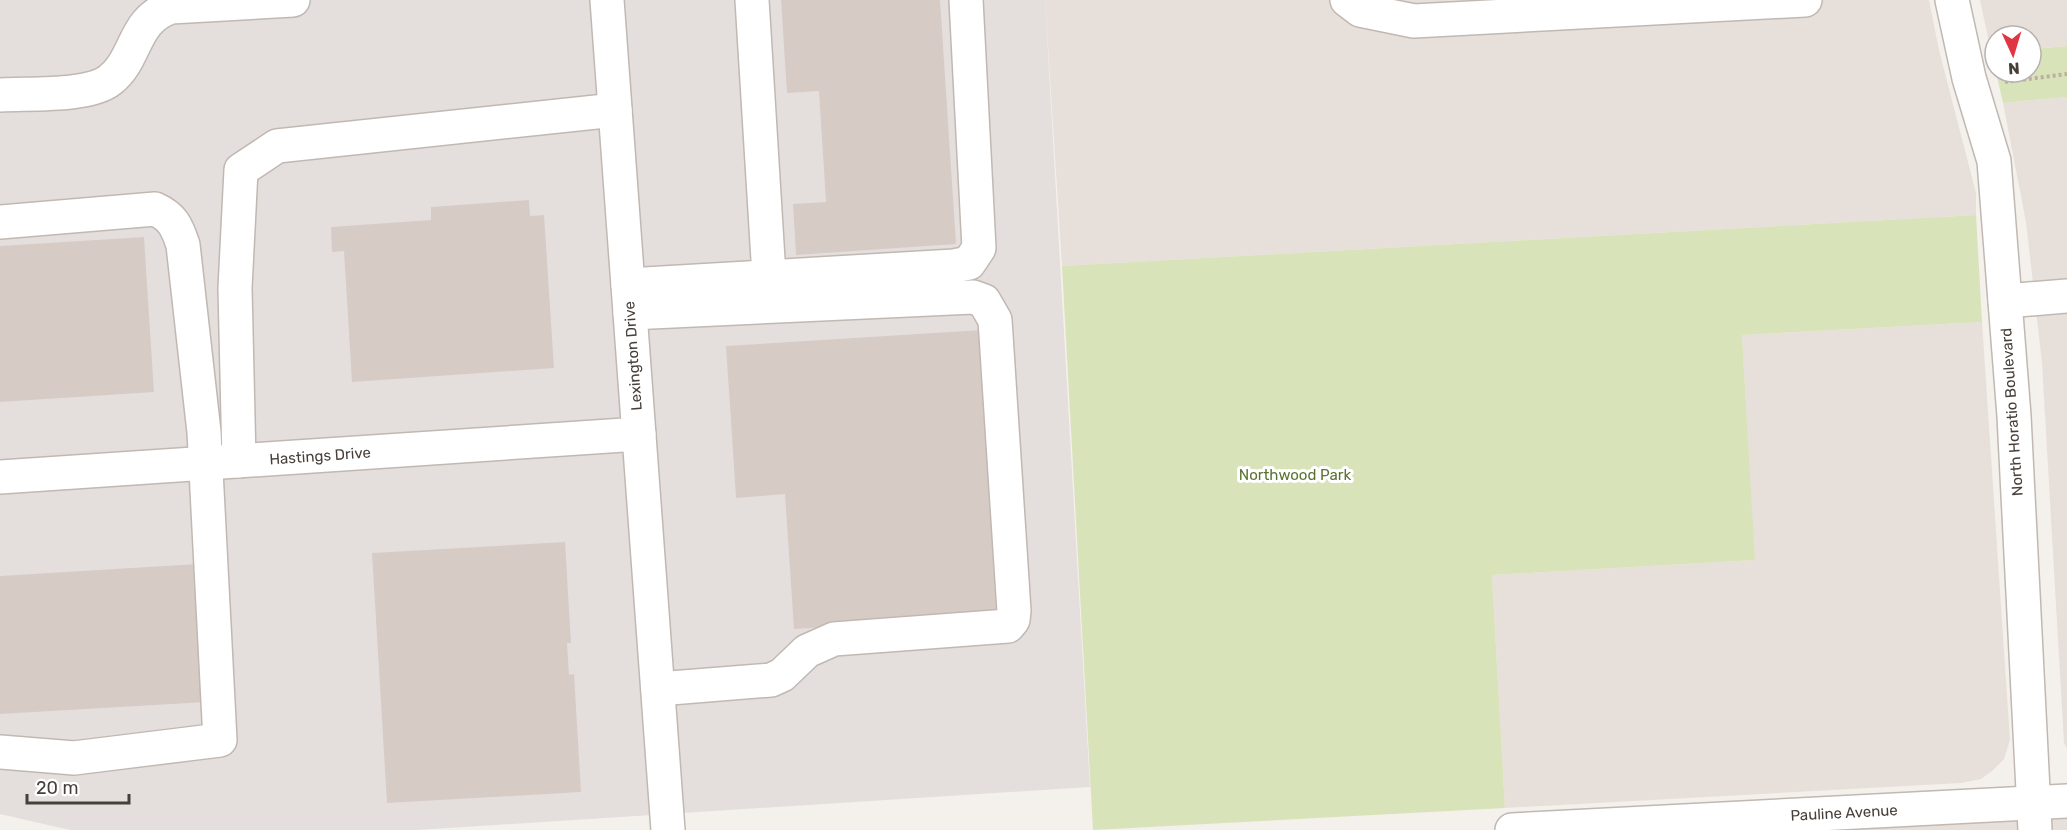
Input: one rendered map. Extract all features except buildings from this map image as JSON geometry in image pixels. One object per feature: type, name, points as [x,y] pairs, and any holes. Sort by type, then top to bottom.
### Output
[{"type":"street","points":[[0,95],[94,89],[109,81],[122,68],[145,23],[157,12],[293,0]]},
{"type":"street","name":"Lexington Drive","points":[[607,0],[668,830]]},
{"type":"street","points":[[752,0],[769,276]]},
{"type":"street","points":[[629,299],[769,276],[954,266],[969,263],[979,248],[966,0]]},
{"type":"street","points":[[1347,0],[1360,10],[1414,21],[1804,0]]},
{"type":"street","name":"North Horatio Boulevard","points":[[1952,0],[1972,86],[1994,161],[2014,416],[2034,817]]},
{"type":"street","points":[[239,461],[235,288],[241,170],[277,146],[615,110]]},
{"type":"street","points":[[0,222],[155,209],[166,214],[176,223],[183,245],[207,463],[220,740],[74,758],[0,752]]},
{"type":"street","points":[[2005,301],[2067,296]]},
{"type":"street","points":[[629,299],[974,297],[984,301],[996,320],[1014,611],[1013,620],[1008,626],[834,639],[807,651],[782,675],[771,680],[659,700]]},
{"type":"street","name":"Hastings Drive","points":[[0,477],[639,434]]},
{"type":"street","name":"Pauline Avenue","points":[[1512,830],[2034,817],[2067,801]]},
{"type":"path","points":[[1972,86],[2067,74]]},
{"type":"shaded area","points":[[0,0],[1045,0],[1090,787],[417,830],[70,830],[0,814]]},
{"type":"shaded area","points":[[1045,0],[1929,0],[1939,50],[1976,193],[1976,215],[1062,266]]},
{"type":"shaded area","points":[[1980,0],[2067,0],[2067,46],[2043,48],[2043,24],[1985,24]]},
{"type":"shaded area","points":[[2067,97],[2067,748],[2064,743],[2042,363],[2026,222],[2003,103]]},
{"type":"shaded area","points":[[1982,322],[2010,740],[2004,759],[1981,779],[1961,783],[1505,808],[1492,575],[1754,560],[1742,335]]},
{"type":"shaded area","points":[[2067,814],[2067,830],[1799,830]]},
{"type":"green space","points":[[2067,46],[2067,97],[2003,103],[1999,84],[2043,84],[2043,48]]},
{"type":"green space","name":"Northwood Park","points":[[1976,215],[1982,322],[1742,335],[1755,560],[1492,575],[1505,808],[1093,830],[1062,266]]}]
